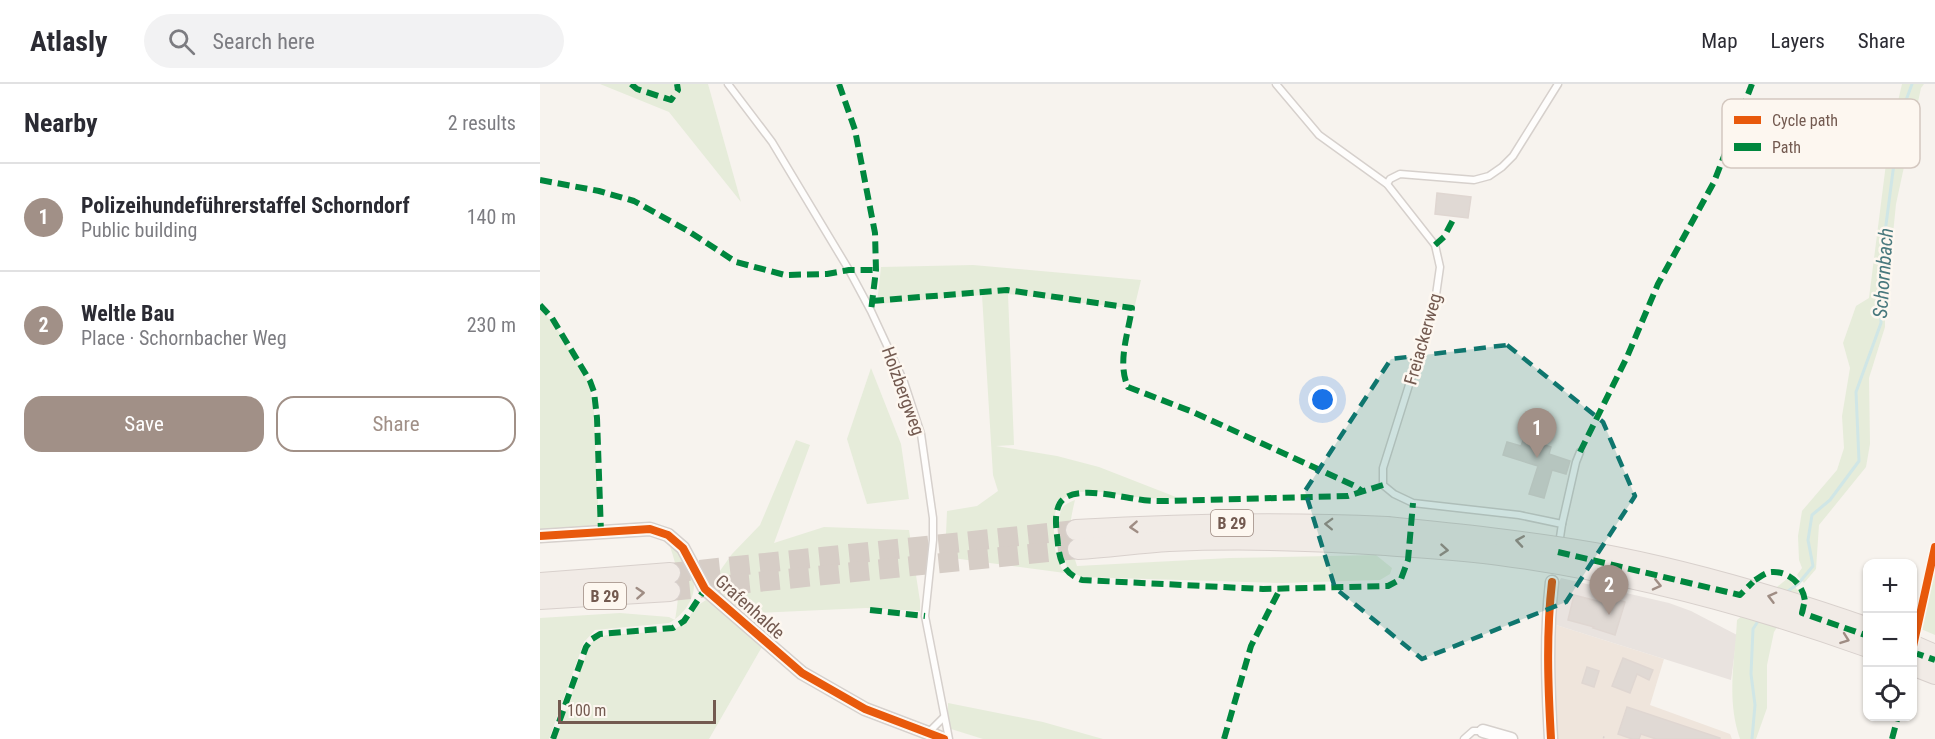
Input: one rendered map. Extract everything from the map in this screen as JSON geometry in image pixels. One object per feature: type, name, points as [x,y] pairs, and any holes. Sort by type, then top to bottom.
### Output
[{"type":"highway","name":"B 29","points":[[1077,540],[1168,542],[1241,539],[1311,540],[1387,536],[1498,538],[1597,554],[1714,580],[1799,604],[1863,626]]},
{"type":"highway","name":"B 29","points":[[1387,536],[1593,570],[1701,594],[1803,624],[1863,645]]},
{"type":"highway","name":"B 29","points":[[540,583],[670,582],[540,599]]},
{"type":"highway","points":[[1917,647],[1935,655]]},
{"type":"highway","points":[[1917,667],[1935,674]]},
{"type":"street","name":"Grafenhalde","points":[[540,536],[650,529],[668,535],[683,548],[705,589],[802,673],[865,710],[944,739]]},
{"type":"street","points":[[1551,739],[1547,662],[1552,582]]},
{"type":"street","points":[[1483,731],[1511,739]]},
{"type":"lane","name":"Holzbergweg","points":[[728,84],[772,142],[849,270],[904,382],[921,434],[933,518],[925,616],[949,739]]},
{"type":"lane","points":[[1276,84],[1319,135],[1387,184],[1390,179],[1400,174],[1474,180],[1489,176],[1513,156],[1558,84]]},
{"type":"lane","name":"Freiackerweg","points":[[1387,184],[1435,244],[1440,267],[1435,302],[1383,468],[1383,485],[1394,494],[1413,502],[1519,515],[1562,524]]},
{"type":"lane","points":[[1552,582],[1562,524],[1580,452]]},
{"type":"lane","points":[[929,732],[944,717]]},
{"type":"lane","points":[[1464,739],[1473,731],[1483,731]]},
{"type":"path","points":[[1603,737],[1608,739]]},
{"type":"highlighted area","points":[[1507,345],[1603,422],[1635,496],[1566,602],[1422,659],[1335,588],[1305,491],[1391,359]]},
{"type":"shaded area","points":[[1561,578],[1669,603],[1691,611],[1737,635],[1731,680],[1553,624],[1554,592]]},
{"type":"shaded area","points":[[1553,624],[1664,659],[1650,705],[1730,734],[1732,739],[1555,739]]},
{"type":"green space","points":[[600,84],[708,84],[741,202],[669,112]]},
{"type":"green space","points":[[1902,84],[1924,84],[1919,99],[1899,99]]},
{"type":"green space","points":[[1885,168],[1904,168],[1896,204],[1885,327],[1869,378],[1870,444],[1866,467],[1819,525],[1816,569],[1804,583],[1797,575],[1802,568],[1799,560],[1798,536],[1802,511],[1837,470],[1844,448],[1842,416],[1850,368],[1843,343],[1856,306],[1869,298]]},
{"type":"green space","points":[[973,265],[1141,280],[1134,309],[1008,294],[1014,445],[996,446],[1057,456],[1099,467],[1181,499],[1140,498],[1094,492],[1070,495],[1061,502],[1055,513],[1054,541],[1059,563],[1065,573],[945,557],[947,511],[977,506],[998,491],[993,475],[982,295],[877,304],[881,267]]},
{"type":"green space","points":[[540,308],[558,330],[589,383],[594,413],[599,525],[594,529],[540,533]]},
{"type":"green space","points":[[871,368],[901,444],[909,499],[867,504],[847,439]]},
{"type":"green space","points":[[796,440],[810,445],[774,543],[824,527],[909,530],[920,611],[866,608],[757,613],[738,607],[719,592],[712,582],[732,554],[760,525]]},
{"type":"green space","points":[[1075,500],[1070,533],[1077,566],[1230,558],[1376,555],[1392,568],[1390,574],[1380,580],[1282,583],[1081,577],[1067,568],[1059,521],[1062,508]]},
{"type":"green space","points":[[667,539],[689,568],[694,585],[688,605],[675,619],[678,579]]},
{"type":"green space","points":[[1935,566],[1935,635],[1921,629]]},
{"type":"green space","points":[[1788,578],[1799,592],[1774,632],[1767,665],[1767,708],[1756,739],[1740,739],[1732,694],[1737,620]]},
{"type":"green space","points":[[706,600],[712,602],[763,645],[709,739],[555,739],[590,644],[599,637],[607,635],[671,631],[687,622],[694,608]]},
{"type":"green space","points":[[620,613],[669,617],[674,620],[669,623],[595,630],[584,642],[549,739],[540,739],[540,618]]},
{"type":"green space","points":[[948,703],[1043,722],[1103,739],[983,739],[951,729]]},
{"type":"building","points":[[1437,193],[1471,197],[1468,218],[1435,214]]},
{"type":"building","points":[[1524,438],[1551,447],[1549,454],[1570,461],[1566,474],[1552,470],[1544,498],[1529,494],[1538,466],[1503,455],[1507,442],[1521,446]]},
{"type":"building","points":[[1574,595],[1601,602],[1603,596],[1625,602],[1615,635],[1568,620]]},
{"type":"building","points":[[1623,658],[1653,670],[1649,680],[1637,674],[1630,693],[1612,686]]},
{"type":"building","points":[[1587,667],[1599,671],[1594,687],[1582,683]]},
{"type":"building","points":[[1627,707],[1720,739],[1656,739],[1641,734],[1639,739],[1632,739],[1618,734]]},
{"type":"waterway","name":"Schornbach","points":[[1906,99],[1912,84]]},
{"type":"waterway","name":"Schornbach","points":[[1785,593],[1798,584],[1813,566],[1808,540],[1812,515],[1830,500],[1859,461],[1856,392],[1881,323],[1880,271],[1894,168]]},
{"type":"waterway","name":"Schornbach","points":[[1752,739],[1755,705],[1751,674],[1753,629],[1760,618]]},
{"type":"tunnel","points":[[670,573],[1076,530]]},
{"type":"tunnel","points":[[670,591],[1078,549]]},
{"type":"marked path","points":[[631,84],[637,89],[671,100],[678,90],[677,84]]},
{"type":"marked path","points":[[839,84],[855,130],[875,233],[876,270],[871,311]]},
{"type":"marked path","points":[[1746,99],[1752,84]]},
{"type":"marked path","points":[[1580,452],[1627,357],[1658,284],[1714,182],[1722,161]]},
{"type":"marked path","points":[[540,180],[599,191],[634,201],[688,231],[736,262],[785,275],[876,270]]},
{"type":"marked path","points":[[1435,245],[1444,237],[1455,216]]},
{"type":"marked path","points":[[872,301],[1007,290],[1132,308],[1123,358],[1128,387],[1193,412],[1355,486],[1363,492]]},
{"type":"marked path","points":[[540,305],[552,318],[590,381],[594,392],[601,533]]},
{"type":"marked path","points":[[1383,485],[1348,496],[1161,501],[1096,493],[1075,494],[1066,497],[1058,508],[1056,524],[1059,551],[1067,571],[1082,580],[1263,589],[1388,586],[1401,579],[1408,560],[1413,503]]},
{"type":"marked path","points":[[1558,552],[1740,595],[1753,582]]},
{"type":"marked path","points":[[1755,580],[1770,572],[1785,574],[1799,585],[1805,602]]},
{"type":"marked path","points":[[553,739],[586,647],[592,639],[600,634],[673,628],[684,621],[705,589]]},
{"type":"marked path","points":[[1224,739],[1251,646],[1280,589]]},
{"type":"marked path","points":[[1804,604],[1802,613],[1863,634]]},
{"type":"marked path","points":[[870,610],[925,616]]},
{"type":"marked path","points":[[1917,654],[1935,660]]},
{"type":"marked path","points":[[1892,739],[1897,721]]},
{"type":"cycle path","points":[[540,536],[650,529],[668,535],[683,548],[705,589],[802,673],[865,709],[944,739]]},
{"type":"cycle path","points":[[1917,628],[1935,547]]},
{"type":"cycle path","points":[[1551,739],[1548,660],[1552,582]]},
{"type":"place","name":"Polizeihundeführerstaffel Schorndorf","points":[[1537,458]]},
{"type":"place","name":"Weltle Bau","points":[[1609,615]]}]
